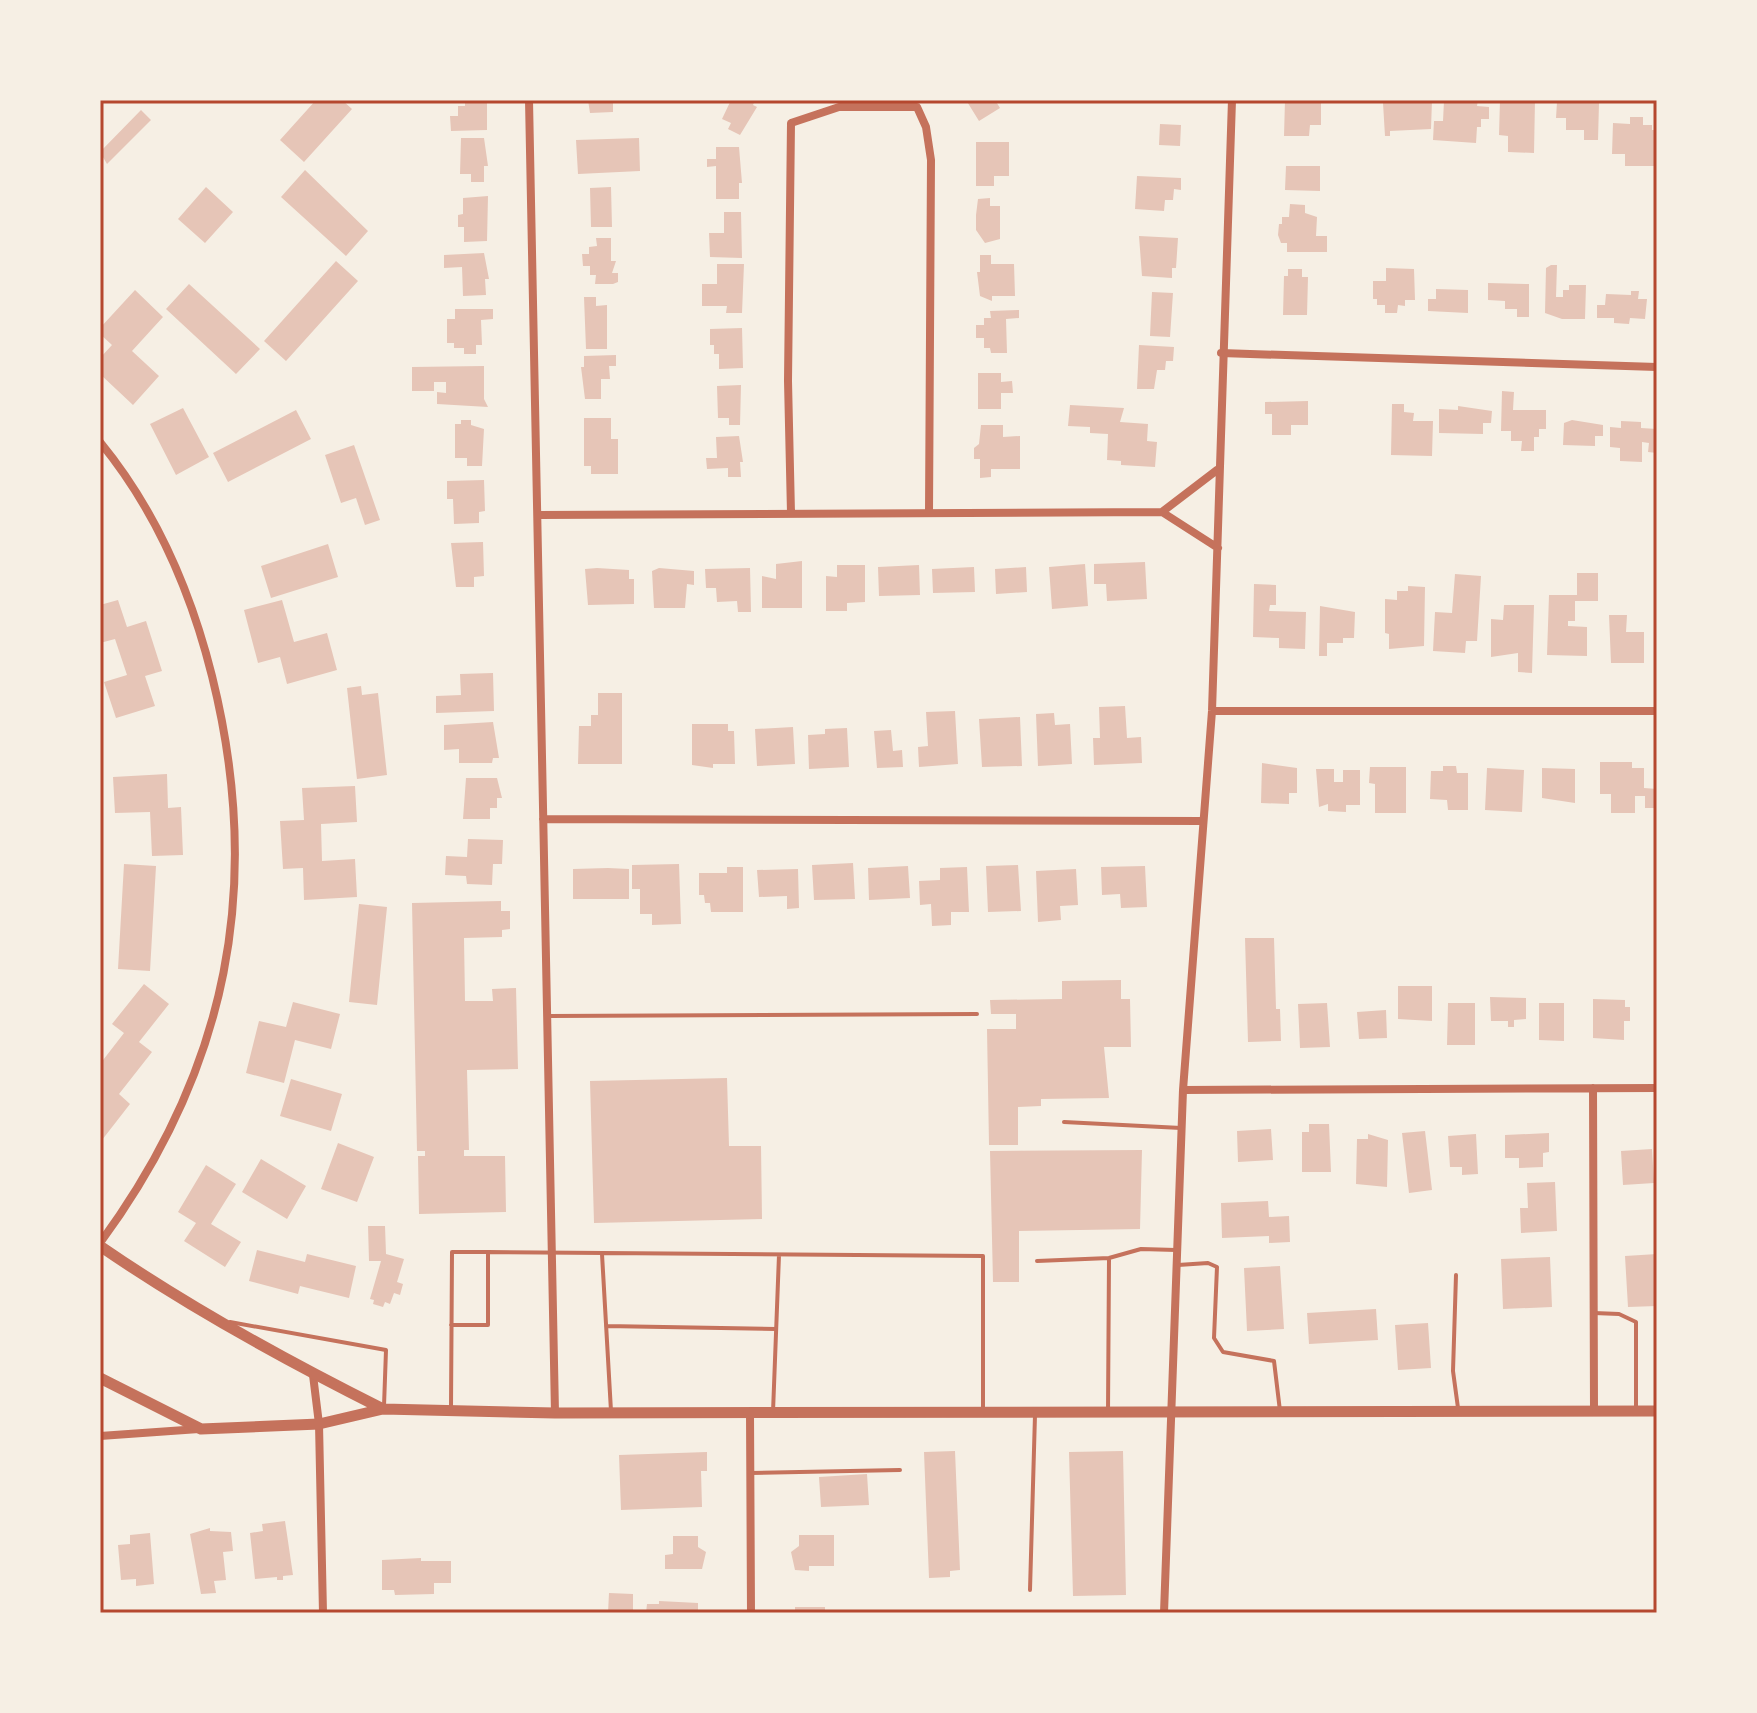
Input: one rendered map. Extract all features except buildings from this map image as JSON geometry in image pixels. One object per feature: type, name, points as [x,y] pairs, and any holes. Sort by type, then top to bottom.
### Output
[{"type":"street","points":[[529,100],[555,1413]]},
{"type":"street","points":[[1164,1613],[1183,1090],[1212,711],[1218,548],[1217,470],[1232,100]]},
{"type":"street","points":[[791,513],[788,381],[791,123],[839,107],[917,107],[926,127],[931,160],[929,513]]},
{"type":"street","points":[[1221,353],[1657,367]]},
{"type":"street","points":[[100,442],[127,477],[184,589],[204,645],[225,731],[237,829],[234,916],[214,1016],[185,1100],[127,1206],[100,1244],[218,1320],[313,1375],[383,1409]]},
{"type":"street","points":[[1162,512],[1217,470]]},
{"type":"street","points":[[539,515],[1162,512],[1218,548]]},
{"type":"street","points":[[1212,711],[1657,711]]},
{"type":"street","points":[[543,819],[1202,821]]},
{"type":"street","points":[[1593,1088],[1594,1410]]},
{"type":"street","points":[[1183,1090],[1657,1088]]},
{"type":"street","points":[[313,1375],[319,1424],[323,1613]]},
{"type":"street","points":[[100,1378],[201,1429]]},
{"type":"street","points":[[100,1436],[319,1424],[383,1409],[555,1413],[1657,1411]]},
{"type":"street","points":[[750,1413],[751,1613]]},
{"type":"lane","points":[[547,1016],[977,1014]]},
{"type":"lane","points":[[1064,1122],[1181,1128]]},
{"type":"lane","points":[[1037,1261],[1109,1258],[1141,1249],[1178,1250]]},
{"type":"lane","points":[[451,1410],[452,1252],[488,1252],[983,1256],[983,1413]]},
{"type":"lane","points":[[451,1325],[488,1325],[488,1252]]},
{"type":"lane","points":[[602,1254],[611,1413]]},
{"type":"lane","points":[[773,1413],[779,1255]]},
{"type":"lane","points":[[1108,1412],[1109,1258]]},
{"type":"lane","points":[[1178,1265],[1208,1263],[1217,1267],[1214,1338],[1223,1352],[1274,1361],[1279,1379],[1280,1411]]},
{"type":"lane","points":[[1456,1275],[1453,1371],[1459,1411]]},
{"type":"lane","points":[[1594,1313],[1619,1314],[1636,1322],[1636,1410]]},
{"type":"lane","points":[[218,1320],[386,1350],[383,1409]]},
{"type":"lane","points":[[606,1326],[776,1329]]},
{"type":"lane","points":[[1030,1590],[1035,1412]]},
{"type":"lane","points":[[750,1473],[900,1470]]}]
